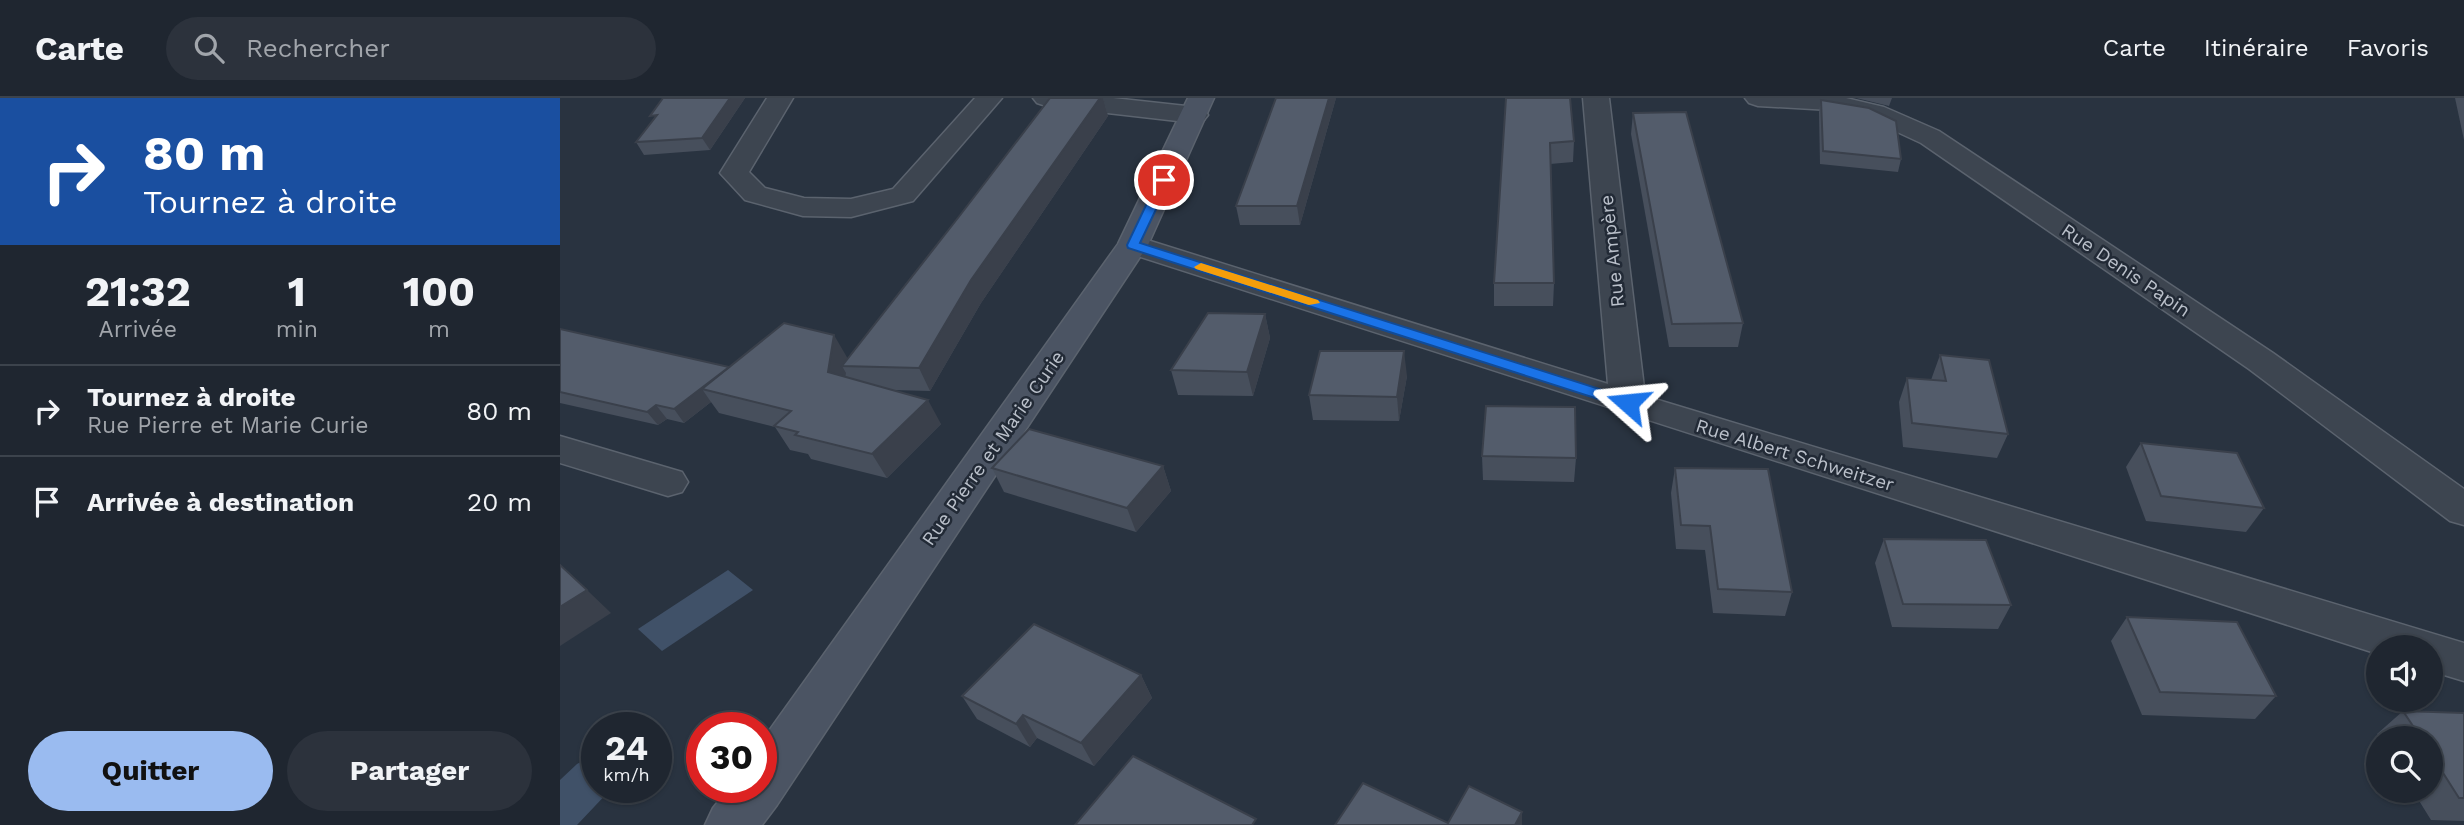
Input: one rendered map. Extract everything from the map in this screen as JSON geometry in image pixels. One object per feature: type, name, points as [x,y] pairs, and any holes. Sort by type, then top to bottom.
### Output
[{"type":"main road","name":"Rue Pierre et Marie Curie","points":[[777,761],[1133,245],[1198,107]]},
{"type":"main road","name":"Rue Pierre et Marie Curie","points":[[731,825],[747,803]]},
{"type":"street","points":[[780,98],[734,173],[755,194],[803,206],[851,208],[903,195],[989,98]]},
{"type":"street","points":[[1046,98],[1198,107]]},
{"type":"street","name":"Rue Ampère","points":[[1596,98],[1628,403]]},
{"type":"street","name":"Rue Denis Papin","points":[[1758,98],[1830,102],[1875,112],[1930,137],[2261,361],[2464,510]]},
{"type":"street","name":"Rue Albert Schweitzer","points":[[1133,245],[1628,403],[2376,635]]},
{"type":"street","points":[[560,449],[668,482]]},
{"type":"street","points":[[2443,656],[2464,662]]},
{"type":"water","points":[[728,570],[753,590],[662,651],[638,629]]},
{"type":"water","points":[[581,762],[581,803],[598,803],[577,825],[560,825],[560,780]]},
{"type":"building","points":[[663,98],[730,98],[702,138],[636,142],[657,115],[650,116]]},
{"type":"building","points":[[1050,98],[1100,98],[971,280],[919,368],[842,366],[961,214]]},
{"type":"building","points":[[1276,98],[1329,98],[1297,206],[1236,206]]},
{"type":"building","points":[[1506,98],[1570,98],[1574,141],[1550,143],[1554,283],[1494,283]]},
{"type":"building","points":[[1821,100],[1869,108],[1896,121],[1901,159],[1823,151]]},
{"type":"building","points":[[1686,112],[1743,323],[1672,324],[1633,113]]},
{"type":"building","points":[[1208,313],[1265,314],[1247,372],[1171,370]]},
{"type":"building","points":[[784,323],[834,335],[828,372],[928,400],[872,454],[795,435],[798,432],[774,426],[791,411],[702,389]]},
{"type":"building","points":[[560,329],[729,367],[674,409],[656,405],[647,412],[560,392]]},
{"type":"building","points":[[1320,351],[1404,351],[1397,397],[1309,395]]},
{"type":"building","points":[[1940,355],[1989,360],[2008,434],[1912,423],[1907,378],[1946,381]]},
{"type":"building","points":[[1486,406],[1575,407],[1576,458],[1482,456]]},
{"type":"building","points":[[1029,429],[1163,466],[1127,508],[992,468]]},
{"type":"building","points":[[2141,443],[2237,453],[2264,508],[2161,496]]},
{"type":"building","points":[[1675,468],[1768,469],[1792,592],[1718,589],[1710,526],[1681,525]]},
{"type":"building","points":[[1884,539],[1986,540],[2011,605],[1903,604]]},
{"type":"building","points":[[560,565],[587,590],[560,607]]},
{"type":"building","points":[[2127,617],[2237,622],[2276,696],[2160,692]]},
{"type":"building","points":[[1034,624],[1141,675],[1081,743],[1023,715],[1016,724],[962,696]]},
{"type":"building","points":[[2404,712],[2464,713],[2464,798],[2459,798],[2443,773],[2443,726],[2413,726]]},
{"type":"building","points":[[1133,756],[1256,819],[1252,825],[1075,825]]},
{"type":"building","points":[[1363,783],[1448,823],[1469,786],[1522,812],[1515,825],[1335,825]]},
{"type":"slow traffic","points":[[1201,267],[1313,303]]},
{"type":"route","points":[[1164,180],[1133,245],[1628,403]]}]
